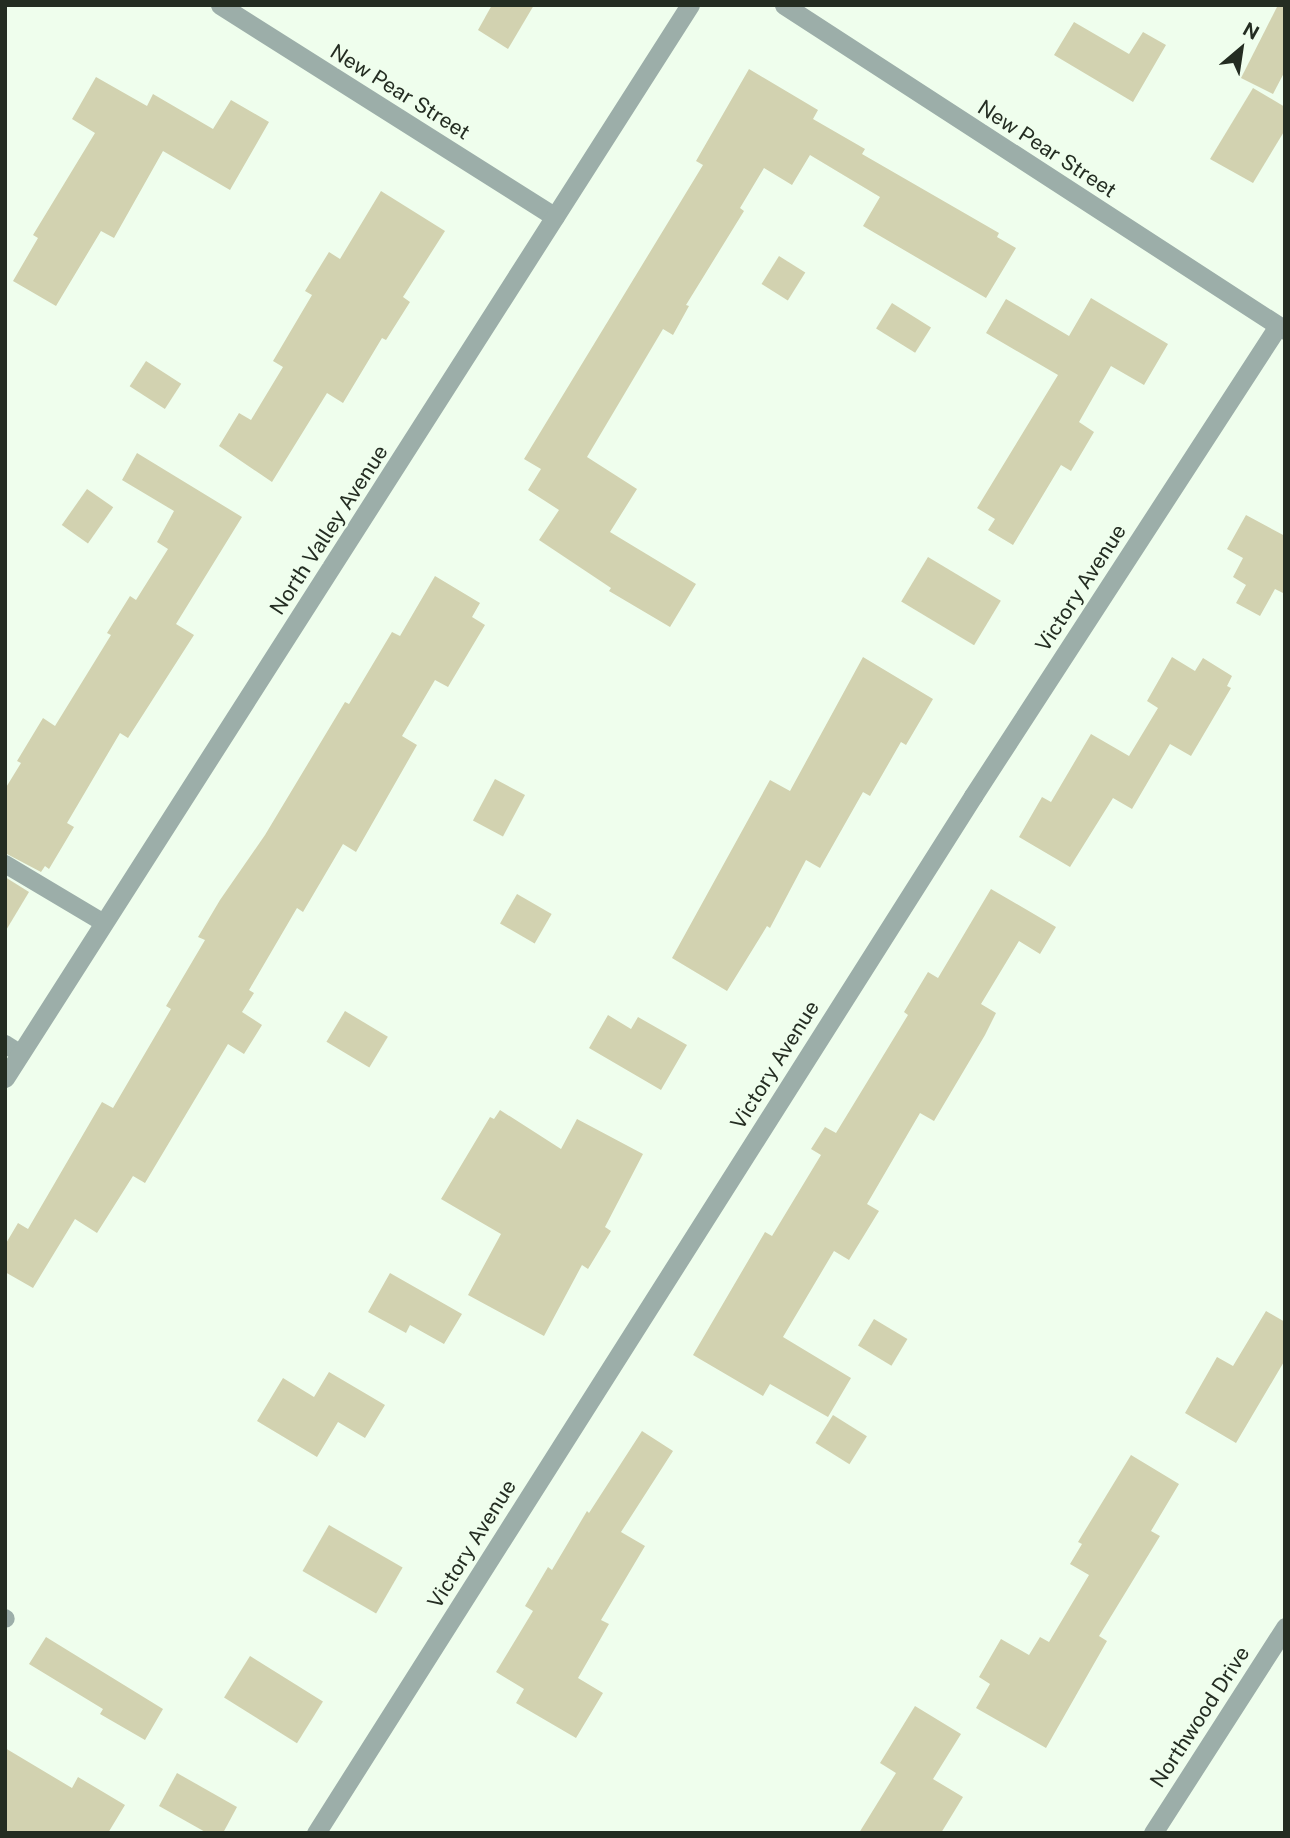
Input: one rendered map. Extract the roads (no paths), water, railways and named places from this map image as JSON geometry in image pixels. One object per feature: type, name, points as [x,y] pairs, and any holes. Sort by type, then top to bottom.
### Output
[{"type":"street","name":"New Pear Street","points":[[220,5],[555,218]]},
{"type":"street","name":"North Valley Avenue","points":[[5,1078],[13,1049],[104,923],[690,5]]},
{"type":"street","name":"New Pear Street","points":[[785,5],[1281,328]]},
{"type":"street","name":"Victory Avenue","points":[[316,1833],[966,807],[1281,328]]},
{"type":"street","name":"Northwood Drive","points":[[1153,1833],[1285,1627]]},
{"type":"lane","points":[[5,864],[104,923]]}]
